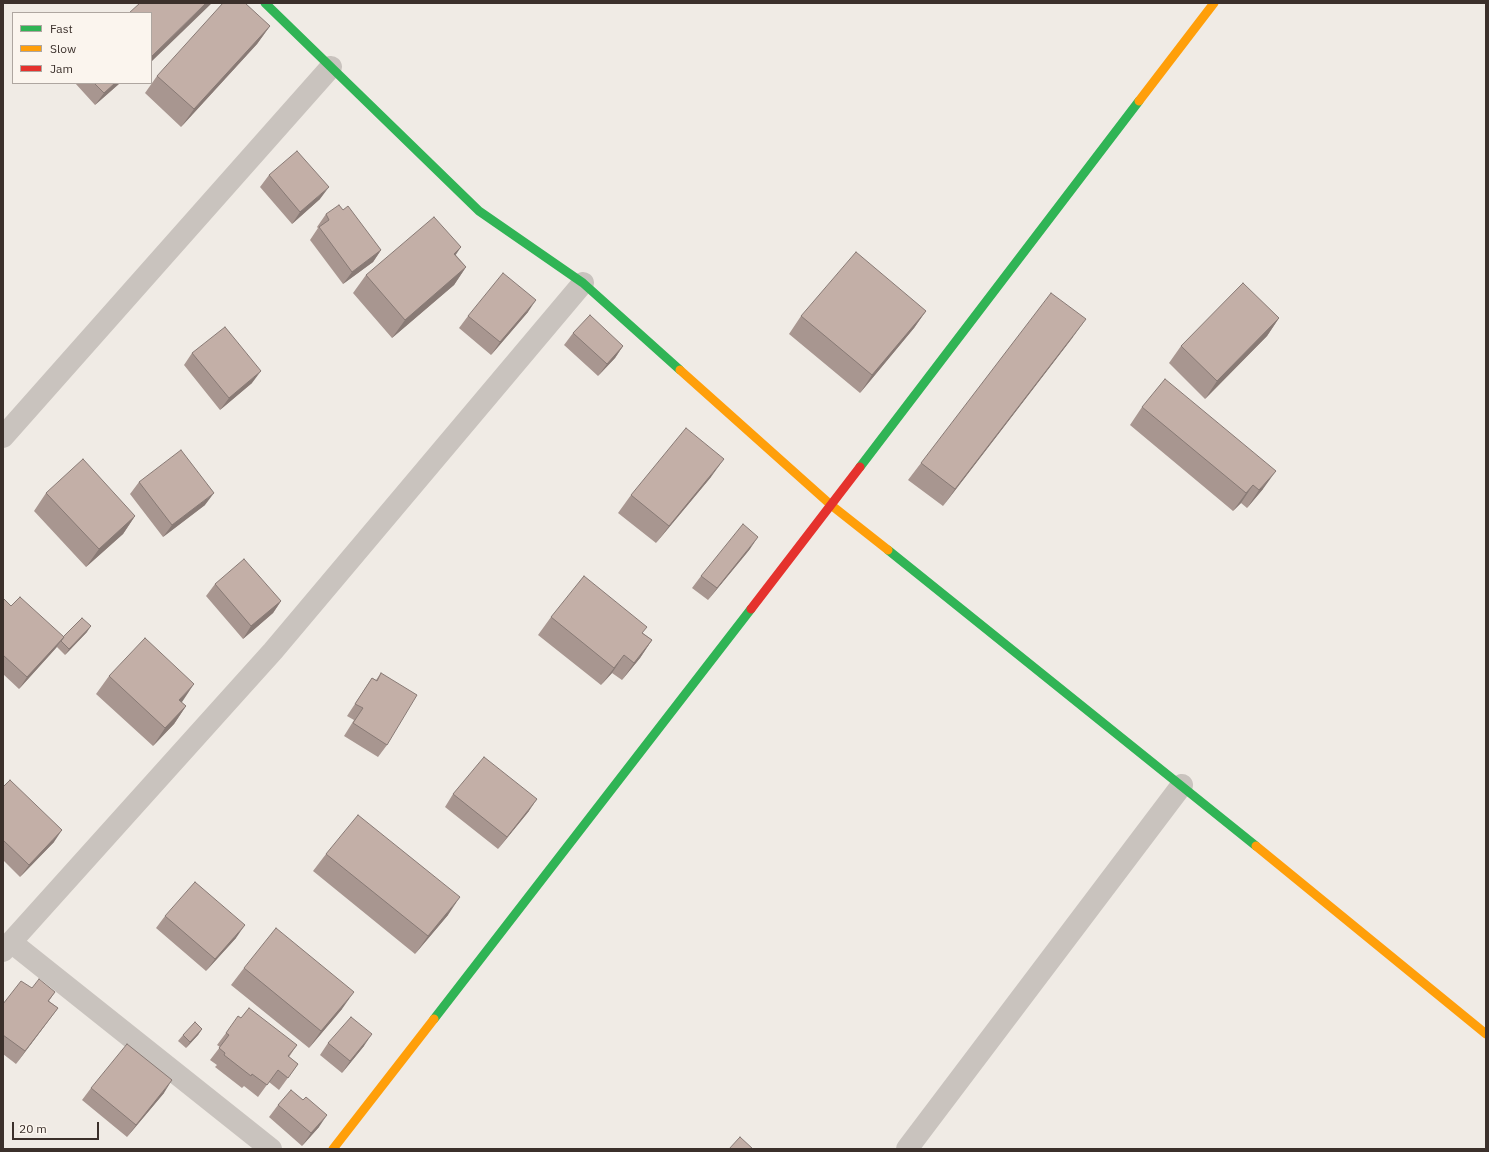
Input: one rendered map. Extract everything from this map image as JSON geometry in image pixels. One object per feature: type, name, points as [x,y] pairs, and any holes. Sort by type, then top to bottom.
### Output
[{"type":"street","points":[[265,3],[479,211],[583,283],[831,505],[1182,785],[1486,1034]]},
{"type":"street","points":[[333,1149],[831,505],[1214,3]]},
{"type":"street","points":[[3,437],[331,67]]},
{"type":"street","points":[[271,1149],[7,946],[273,651],[583,283]]},
{"type":"street","points":[[907,1149],[1182,785]]},
{"type":"building","points":[[140,3],[206,3],[152,56],[152,12],[130,12]]},
{"type":"building","points":[[223,3],[245,3],[270,26],[194,109],[157,76]]},
{"type":"building","points":[[95,84],[114,84],[104,93]]},
{"type":"building","points":[[297,151],[329,187],[300,212],[269,175]]},
{"type":"building","points":[[339,205],[343,210],[348,206],[381,250],[352,272],[319,227],[329,220],[326,214]]},
{"type":"building","points":[[434,217],[461,247],[454,254],[466,267],[405,320],[366,275]]},
{"type":"building","points":[[856,252],[926,311],[872,375],[801,316]]},
{"type":"building","points":[[503,273],[536,300],[500,342],[468,316]]},
{"type":"building","points":[[1243,283],[1279,318],[1217,381],[1181,346]]},
{"type":"building","points":[[1051,293],[1086,319],[955,489],[921,463]]},
{"type":"building","points":[[590,315],[623,346],[607,364],[573,333]]},
{"type":"building","points":[[225,327],[261,371],[229,398],[192,353]]},
{"type":"building","points":[[1165,379],[1276,471],[1259,490],[1253,485],[1246,493],[1142,407]]},
{"type":"building","points":[[686,428],[724,459],[669,526],[631,495]]},
{"type":"building","points":[[181,450],[214,493],[172,525],[139,482]]},
{"type":"building","points":[[83,459],[135,516],[99,549],[46,493]]},
{"type":"building","points":[[743,524],[758,537],[717,588],[701,576]]},
{"type":"building","points":[[244,559],[281,601],[251,626],[215,584]]},
{"type":"building","points":[[584,576],[647,627],[642,633],[652,640],[634,663],[624,655],[614,668],[551,617]]},
{"type":"building","points":[[20,597],[64,637],[27,677],[3,655],[3,598],[11,606]]},
{"type":"building","points":[[82,618],[91,626],[69,649],[61,641],[63,637]]},
{"type":"building","points":[[145,638],[194,684],[179,700],[186,706],[165,728],[109,676]]},
{"type":"building","points":[[381,673],[417,695],[387,745],[353,723],[363,708],[355,704],[372,678],[377,681]]},
{"type":"building","points":[[484,757],[537,799],[507,837],[453,794]]},
{"type":"building","points":[[10,780],[62,830],[29,865],[3,840],[3,787]]},
{"type":"building","points":[[358,815],[460,897],[428,936],[326,854]]},
{"type":"building","points":[[195,882],[245,925],[215,959],[165,916]]},
{"type":"building","points":[[276,928],[354,992],[321,1031],[244,968]]},
{"type":"building","points":[[39,979],[55,992],[48,1001],[58,1008],[25,1051],[3,1035],[3,1004],[21,981],[32,988]]},
{"type":"building","points":[[249,1008],[297,1045],[288,1056],[298,1064],[288,1078],[278,1070],[267,1085],[252,1074],[251,1076],[224,1055],[225,1053],[219,1048],[229,1035],[226,1033],[238,1016],[241,1018]]},
{"type":"building","points":[[351,1017],[372,1034],[350,1061],[328,1043]]},
{"type":"building","points":[[195,1022],[202,1029],[190,1042],[183,1035]]},
{"type":"building","points":[[127,1044],[172,1080],[136,1125],[91,1088]]},
{"type":"building","points":[[291,1090],[303,1100],[306,1097],[327,1115],[311,1133],[278,1105]]},
{"type":"building","points":[[740,1137],[753,1149],[729,1149]]},
{"type":"traffic: fast","points":[[265,3],[479,211],[583,283],[680,370]]},
{"type":"traffic: fast","points":[[860,467],[1139,101]]},
{"type":"traffic: fast","points":[[888,550],[1256,846]]},
{"type":"traffic: fast","points":[[434,1019],[751,609]]},
{"type":"traffic: slow","points":[[1139,101],[1214,3]]},
{"type":"traffic: slow","points":[[680,370],[831,505],[888,550]]},
{"type":"traffic: slow","points":[[1256,846],[1486,1034]]},
{"type":"traffic: slow","points":[[333,1149],[434,1019]]},
{"type":"traffic: jam","points":[[751,609],[860,467]]}]
